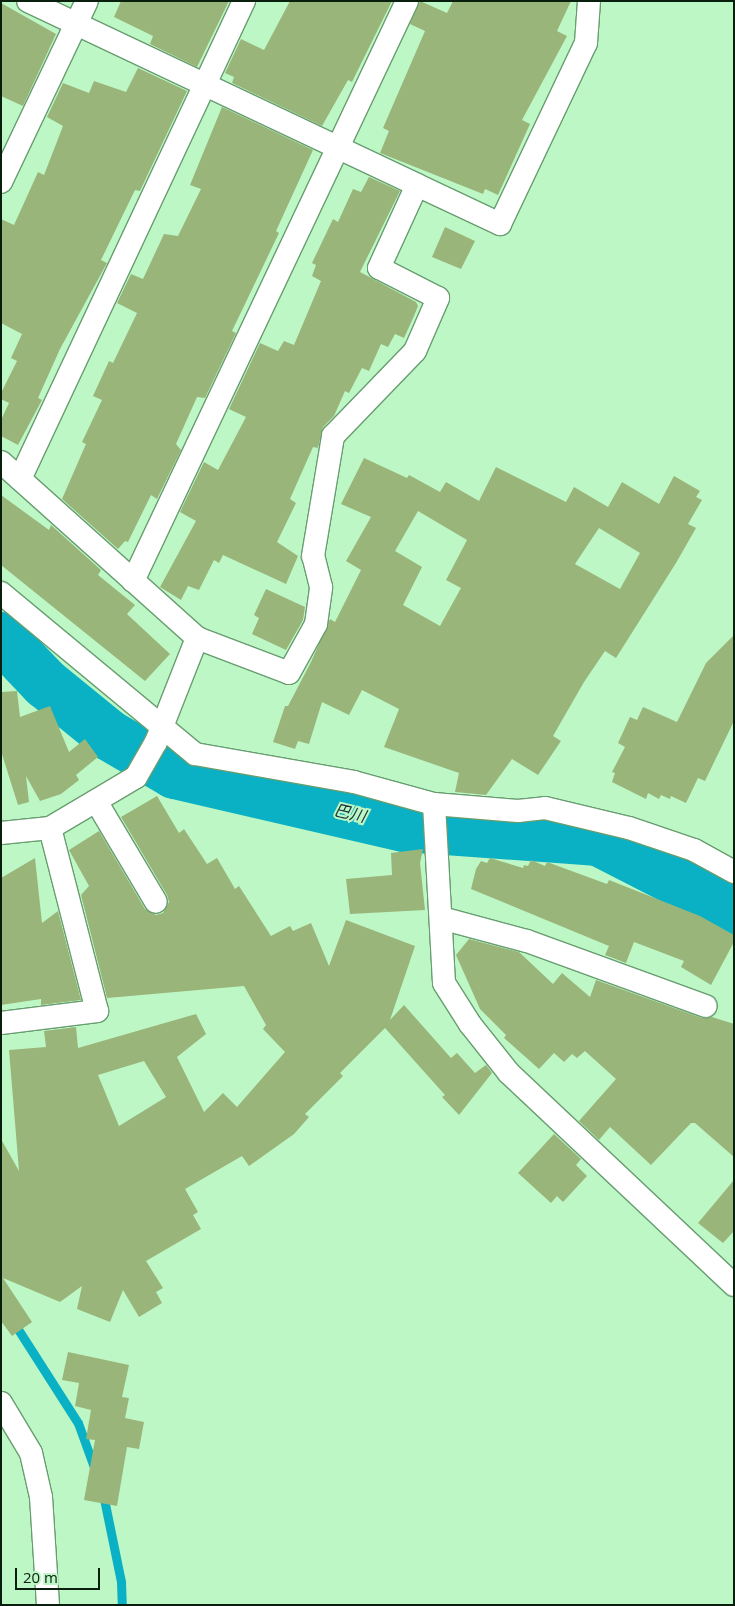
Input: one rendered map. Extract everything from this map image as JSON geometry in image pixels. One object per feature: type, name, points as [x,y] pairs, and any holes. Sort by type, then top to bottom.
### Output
[{"type":"street","points":[[28,1],[500,224],[586,43],[589,1]]},
{"type":"street","points":[[1,182],[87,1]]},
{"type":"street","points":[[20,479],[244,1]]},
{"type":"street","points":[[134,580],[407,1]]},
{"type":"street","points":[[1,462],[197,638],[289,673],[316,624],[322,588],[312,556],[333,436],[415,351],[438,298],[380,268],[417,184]]},
{"type":"street","points":[[1,592],[158,734],[195,754],[354,782],[434,810],[518,811],[544,808],[629,828],[694,850],[734,872]]},
{"type":"street","points":[[1,833],[50,828],[136,777],[158,734],[197,638]]},
{"type":"street","points":[[96,801],[156,902]]},
{"type":"street","points":[[434,810],[444,983],[470,1024],[509,1073],[734,1285]]},
{"type":"street","points":[[1,1023],[97,1012],[50,828]]},
{"type":"street","points":[[441,918],[527,941],[706,1006]]},
{"type":"street","points":[[1,1403],[30,1453],[40,1497],[48,1605]]},
{"type":"building","points":[[121,1],[229,1],[197,67],[150,44],[153,36],[114,17]]},
{"type":"building","points":[[290,1],[392,1],[352,82],[348,80],[322,126],[232,83],[234,77],[225,73],[241,39],[264,50]]},
{"type":"building","points":[[420,1],[447,13],[453,1],[571,1],[557,31],[567,36],[522,120],[530,124],[498,195],[485,189],[483,194],[380,153],[389,131],[383,128],[425,31],[410,24]]},
{"type":"building","points":[[1,3],[56,34],[23,106],[1,96]]},
{"type":"building","points":[[138,68],[187,91],[140,191],[135,190],[101,260],[107,263],[60,349],[38,398],[42,400],[18,445],[1,436],[1,420],[9,403],[1,399],[1,393],[17,361],[11,358],[22,334],[1,323],[1,219],[14,225],[38,172],[44,175],[63,126],[47,117],[63,83],[89,93],[94,81],[126,92]]},
{"type":"building","points":[[222,107],[313,150],[276,231],[279,233],[232,331],[236,333],[205,398],[197,397],[176,444],[181,450],[157,499],[151,495],[128,542],[125,541],[118,549],[62,499],[86,444],[82,442],[102,400],[93,396],[109,361],[113,363],[137,313],[117,303],[131,274],[143,279],[164,234],[178,236],[201,189],[190,185]]},
{"type":"building","points":[[369,177],[400,191],[360,272],[416,302],[418,306],[414,316],[404,338],[395,334],[388,347],[381,344],[369,371],[362,368],[349,393],[345,391],[334,416],[323,427],[318,448],[313,447],[290,499],[296,503],[277,542],[298,556],[286,584],[223,555],[219,563],[214,560],[199,590],[188,586],[181,600],[160,587],[196,521],[180,512],[204,462],[218,470],[246,417],[229,409],[260,343],[278,351],[284,341],[294,345],[321,281],[312,276],[316,265],[312,263],[333,219],[338,222],[353,189],[361,192]]},
{"type":"building","points":[[445,227],[475,241],[461,269],[432,257]]},
{"type":"building","points":[[364,458],[407,478],[409,475],[440,492],[446,482],[479,501],[496,467],[566,502],[574,487],[608,507],[622,482],[659,504],[674,476],[700,491],[696,497],[702,500],[688,524],[696,528],[676,563],[616,658],[605,651],[584,682],[553,736],[561,741],[538,775],[512,759],[486,795],[455,792],[459,773],[384,747],[399,709],[362,690],[349,715],[322,702],[309,744],[298,741],[295,749],[273,742],[285,706],[288,706],[311,662],[330,619],[335,622],[361,570],[346,561],[371,517],[341,504]],"holes":[[[418,511],[467,540],[446,580],[461,588],[440,626],[403,605],[422,567],[395,551]],[[599,528],[640,553],[620,589],[575,564]]]},
{"type":"building","points":[[1,495],[49,530],[51,525],[101,570],[98,575],[135,605],[127,614],[170,654],[145,681],[1,565]]},
{"type":"building","points":[[266,589],[305,607],[303,620],[286,650],[252,634],[259,618],[254,615]]},
{"type":"building","points":[[734,635],[734,721],[705,781],[698,778],[686,803],[671,796],[670,799],[661,795],[659,799],[648,793],[646,799],[612,782],[615,773],[612,772],[625,747],[618,743],[630,717],[637,720],[643,707],[677,722],[706,663]]},
{"type":"building","points":[[17,691],[20,717],[50,706],[69,752],[85,739],[98,757],[76,775],[79,780],[61,794],[40,801],[26,776],[29,802],[18,805],[1,751],[1,692]]},
{"type":"building","points":[[157,796],[179,833],[184,829],[207,864],[217,858],[235,889],[239,886],[271,936],[290,926],[293,931],[311,923],[329,966],[346,920],[415,946],[390,1020],[404,1005],[451,1058],[457,1053],[475,1073],[486,1065],[492,1073],[459,1115],[442,1097],[445,1095],[385,1028],[340,1073],[343,1076],[305,1114],[309,1117],[294,1134],[249,1166],[242,1156],[185,1189],[198,1212],[193,1215],[201,1229],[146,1261],[163,1288],[156,1292],[162,1303],[139,1317],[123,1290],[110,1322],[77,1309],[82,1286],[60,1302],[3,1278],[32,1322],[12,1336],[1,1321],[1,1139],[19,1171],[9,1050],[46,1047],[44,1031],[76,1027],[78,1048],[196,1014],[206,1034],[177,1057],[204,1112],[223,1093],[237,1107],[285,1052],[263,1029],[266,1025],[244,986],[107,998],[81,895],[89,886],[69,850],[99,831],[145,909],[156,915],[163,913],[169,902],[167,895],[121,817]],"holes":[[[144,1061],[166,1097],[119,1126],[98,1075]]]},
{"type":"building","points":[[423,849],[420,863],[425,910],[350,914],[346,879],[392,875],[391,853]]},
{"type":"building","points":[[35,858],[42,923],[58,911],[81,1000],[41,1005],[41,999],[1,1005],[1,878]]},
{"type":"building","points":[[490,858],[523,868],[524,865],[528,866],[531,860],[545,866],[547,862],[607,884],[609,880],[700,916],[734,935],[734,942],[711,985],[681,967],[684,961],[634,942],[626,963],[605,955],[609,946],[471,889],[476,869],[481,861],[487,863]]},
{"type":"building","points":[[469,939],[519,952],[553,984],[562,973],[590,997],[596,980],[702,1018],[712,1017],[734,1024],[734,1157],[695,1123],[691,1123],[651,1165],[610,1127],[599,1140],[579,1121],[616,1079],[585,1051],[577,1058],[572,1054],[564,1062],[554,1053],[539,1069],[504,1038],[506,1035],[480,1009],[456,955]]},
{"type":"building","points":[[554,1134],[581,1159],[576,1165],[587,1176],[563,1202],[557,1196],[551,1203],[518,1173]]},
{"type":"building","points":[[734,1180],[734,1231],[723,1243],[698,1223]]},
{"type":"building","points":[[68,1352],[129,1365],[122,1397],[129,1398],[125,1418],[144,1422],[139,1449],[127,1447],[117,1506],[84,1500],[95,1440],[86,1439],[91,1410],[75,1406],[79,1383],[62,1380]]},
{"type":"waterway","name":"巴川","points":[[1,637],[45,683],[109,735],[174,773],[404,826],[598,840],[734,910]]},
{"type":"waterway","points":[[14,1323],[78,1423],[95,1470]]},
{"type":"waterway","points":[[103,1494],[121,1582],[122,1605]]}]
